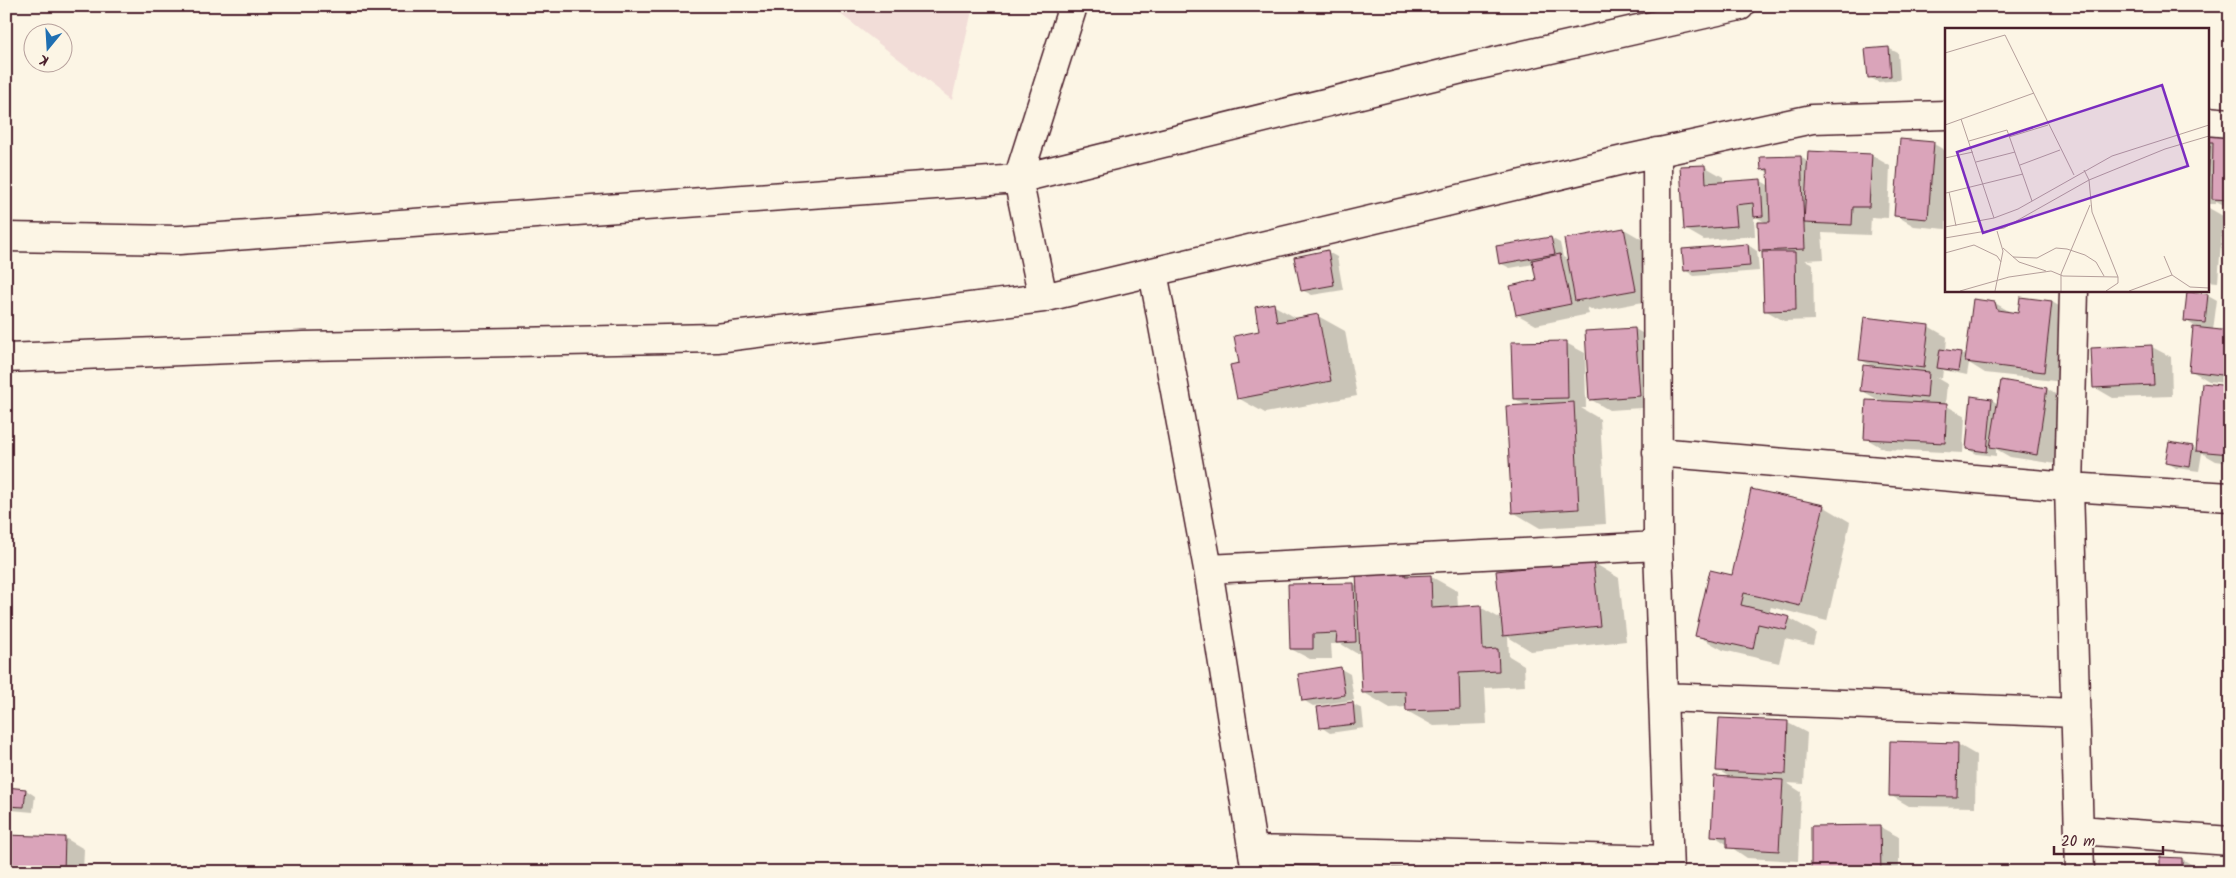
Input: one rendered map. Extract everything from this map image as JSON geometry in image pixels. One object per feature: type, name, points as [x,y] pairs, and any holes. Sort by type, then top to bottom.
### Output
[{"type":"street","points":[[1043,298],[1018,179],[1073,6]]},
{"type":"street","points":[[6,237],[179,240],[1018,179],[1462,69],[1740,6]]},
{"type":"street","points":[[6,358],[304,346],[717,338],[1043,298],[1657,152],[1812,118],[1945,115]]},
{"type":"street","points":[[2208,121],[2230,123]]},
{"type":"street","points":[[1153,272],[1208,569],[1255,861],[1668,866],[1658,546],[1657,152]]},
{"type":"street","points":[[2074,291],[2069,487],[2080,872]]},
{"type":"street","points":[[1657,452],[2069,487],[2230,498]]},
{"type":"street","points":[[1208,569],[1658,546]]},
{"type":"street","points":[[1663,697],[2076,713]]},
{"type":"street","points":[[2079,830],[2230,841]]},
{"type":"shaded area","points":[[830,6],[973,6],[952,100]]},
{"type":"building","points":[[1889,47],[1891,76],[1868,78],[1865,49]]},
{"type":"building","points":[[2208,128],[2225,128],[2224,142],[2230,142],[2230,200],[2212,199],[2213,142],[2208,142]]},
{"type":"building","points":[[1900,139],[1934,142],[1928,219],[1894,216]]},
{"type":"building","points":[[2208,144],[2210,145],[2208,182]]},
{"type":"building","points":[[1808,151],[1872,154],[1869,207],[1853,207],[1852,225],[1804,223]]},
{"type":"building","points":[[1801,156],[1805,249],[1759,251],[1758,222],[1770,222],[1768,169],[1761,170],[1760,157]]},
{"type":"building","points":[[1705,165],[1706,183],[1761,179],[1763,216],[1754,217],[1753,203],[1735,205],[1737,226],[1684,230],[1680,166]]},
{"type":"building","points":[[1624,228],[1636,290],[1575,301],[1564,239]]},
{"type":"building","points":[[1551,237],[1555,254],[1499,264],[1496,246]]},
{"type":"building","points":[[1748,244],[1750,266],[1684,271],[1682,249]]},
{"type":"building","points":[[1328,250],[1334,285],[1301,291],[1294,257]]},
{"type":"building","points":[[1762,252],[1795,252],[1796,310],[1764,311]]},
{"type":"building","points":[[1560,254],[1571,304],[1516,315],[1510,286],[1536,280],[1532,260]]},
{"type":"building","points":[[2187,292],[2208,294],[2205,323],[2184,321]]},
{"type":"building","points":[[2020,297],[2052,301],[2044,372],[1965,362],[1973,299],[1995,302],[1997,310],[2018,313]]},
{"type":"building","points":[[1274,303],[1277,322],[1318,314],[1331,381],[1237,399],[1230,365],[1239,363],[1234,336],[1259,331],[1255,307]]},
{"type":"building","points":[[1864,317],[1929,325],[1924,368],[1859,360]]},
{"type":"building","points":[[2193,327],[2230,331],[2230,376],[2189,371]]},
{"type":"building","points":[[1635,328],[1640,396],[1589,400],[1585,331]]},
{"type":"building","points":[[1567,341],[1568,398],[1513,399],[1511,342]]},
{"type":"building","points":[[2152,345],[2154,385],[2093,388],[2091,348]]},
{"type":"building","points":[[1940,349],[1961,352],[1958,371],[1937,368]]},
{"type":"building","points":[[1863,365],[1929,372],[1927,398],[1860,391]]},
{"type":"building","points":[[2001,380],[2047,388],[2037,455],[1990,447]]},
{"type":"building","points":[[2202,383],[2230,386],[2230,454],[2196,451]]},
{"type":"building","points":[[1971,396],[1992,399],[1987,452],[1966,449]]},
{"type":"building","points":[[1866,400],[1947,404],[1945,443],[1864,439]]},
{"type":"building","points":[[1574,402],[1579,509],[1512,513],[1506,406]]},
{"type":"building","points":[[2169,442],[2193,446],[2190,467],[2165,463]]},
{"type":"building","points":[[1751,489],[1824,505],[1800,606],[1744,593],[1741,605],[1790,617],[1786,630],[1758,624],[1753,649],[1695,636],[1710,570],[1732,575]]},
{"type":"building","points":[[1593,561],[1600,626],[1503,636],[1496,571]]},
{"type":"building","points":[[1405,571],[1405,576],[1431,575],[1432,608],[1481,605],[1483,650],[1498,649],[1499,671],[1459,673],[1460,709],[1406,711],[1405,691],[1362,693],[1356,573]]},
{"type":"building","points":[[1354,583],[1356,642],[1336,643],[1337,633],[1313,634],[1313,649],[1290,649],[1288,584]]},
{"type":"building","points":[[1341,667],[1345,695],[1302,701],[1298,674]]},
{"type":"building","points":[[1353,702],[1355,724],[1320,728],[1317,707]]},
{"type":"building","points":[[1719,718],[1788,721],[1786,774],[1716,771]]},
{"type":"building","points":[[1890,741],[1958,743],[1957,797],[1889,796]]},
{"type":"building","points":[[1714,776],[1783,780],[1779,851],[1727,848],[1727,837],[1711,836]]},
{"type":"building","points":[[6,787],[26,789],[24,807],[6,806]]},
{"type":"building","points":[[1880,825],[1881,872],[1811,872],[1811,826]]},
{"type":"building","points":[[6,835],[65,837],[64,872],[6,872]]},
{"type":"building","points":[[2160,857],[2182,858],[2182,872],[2160,872]]}]
